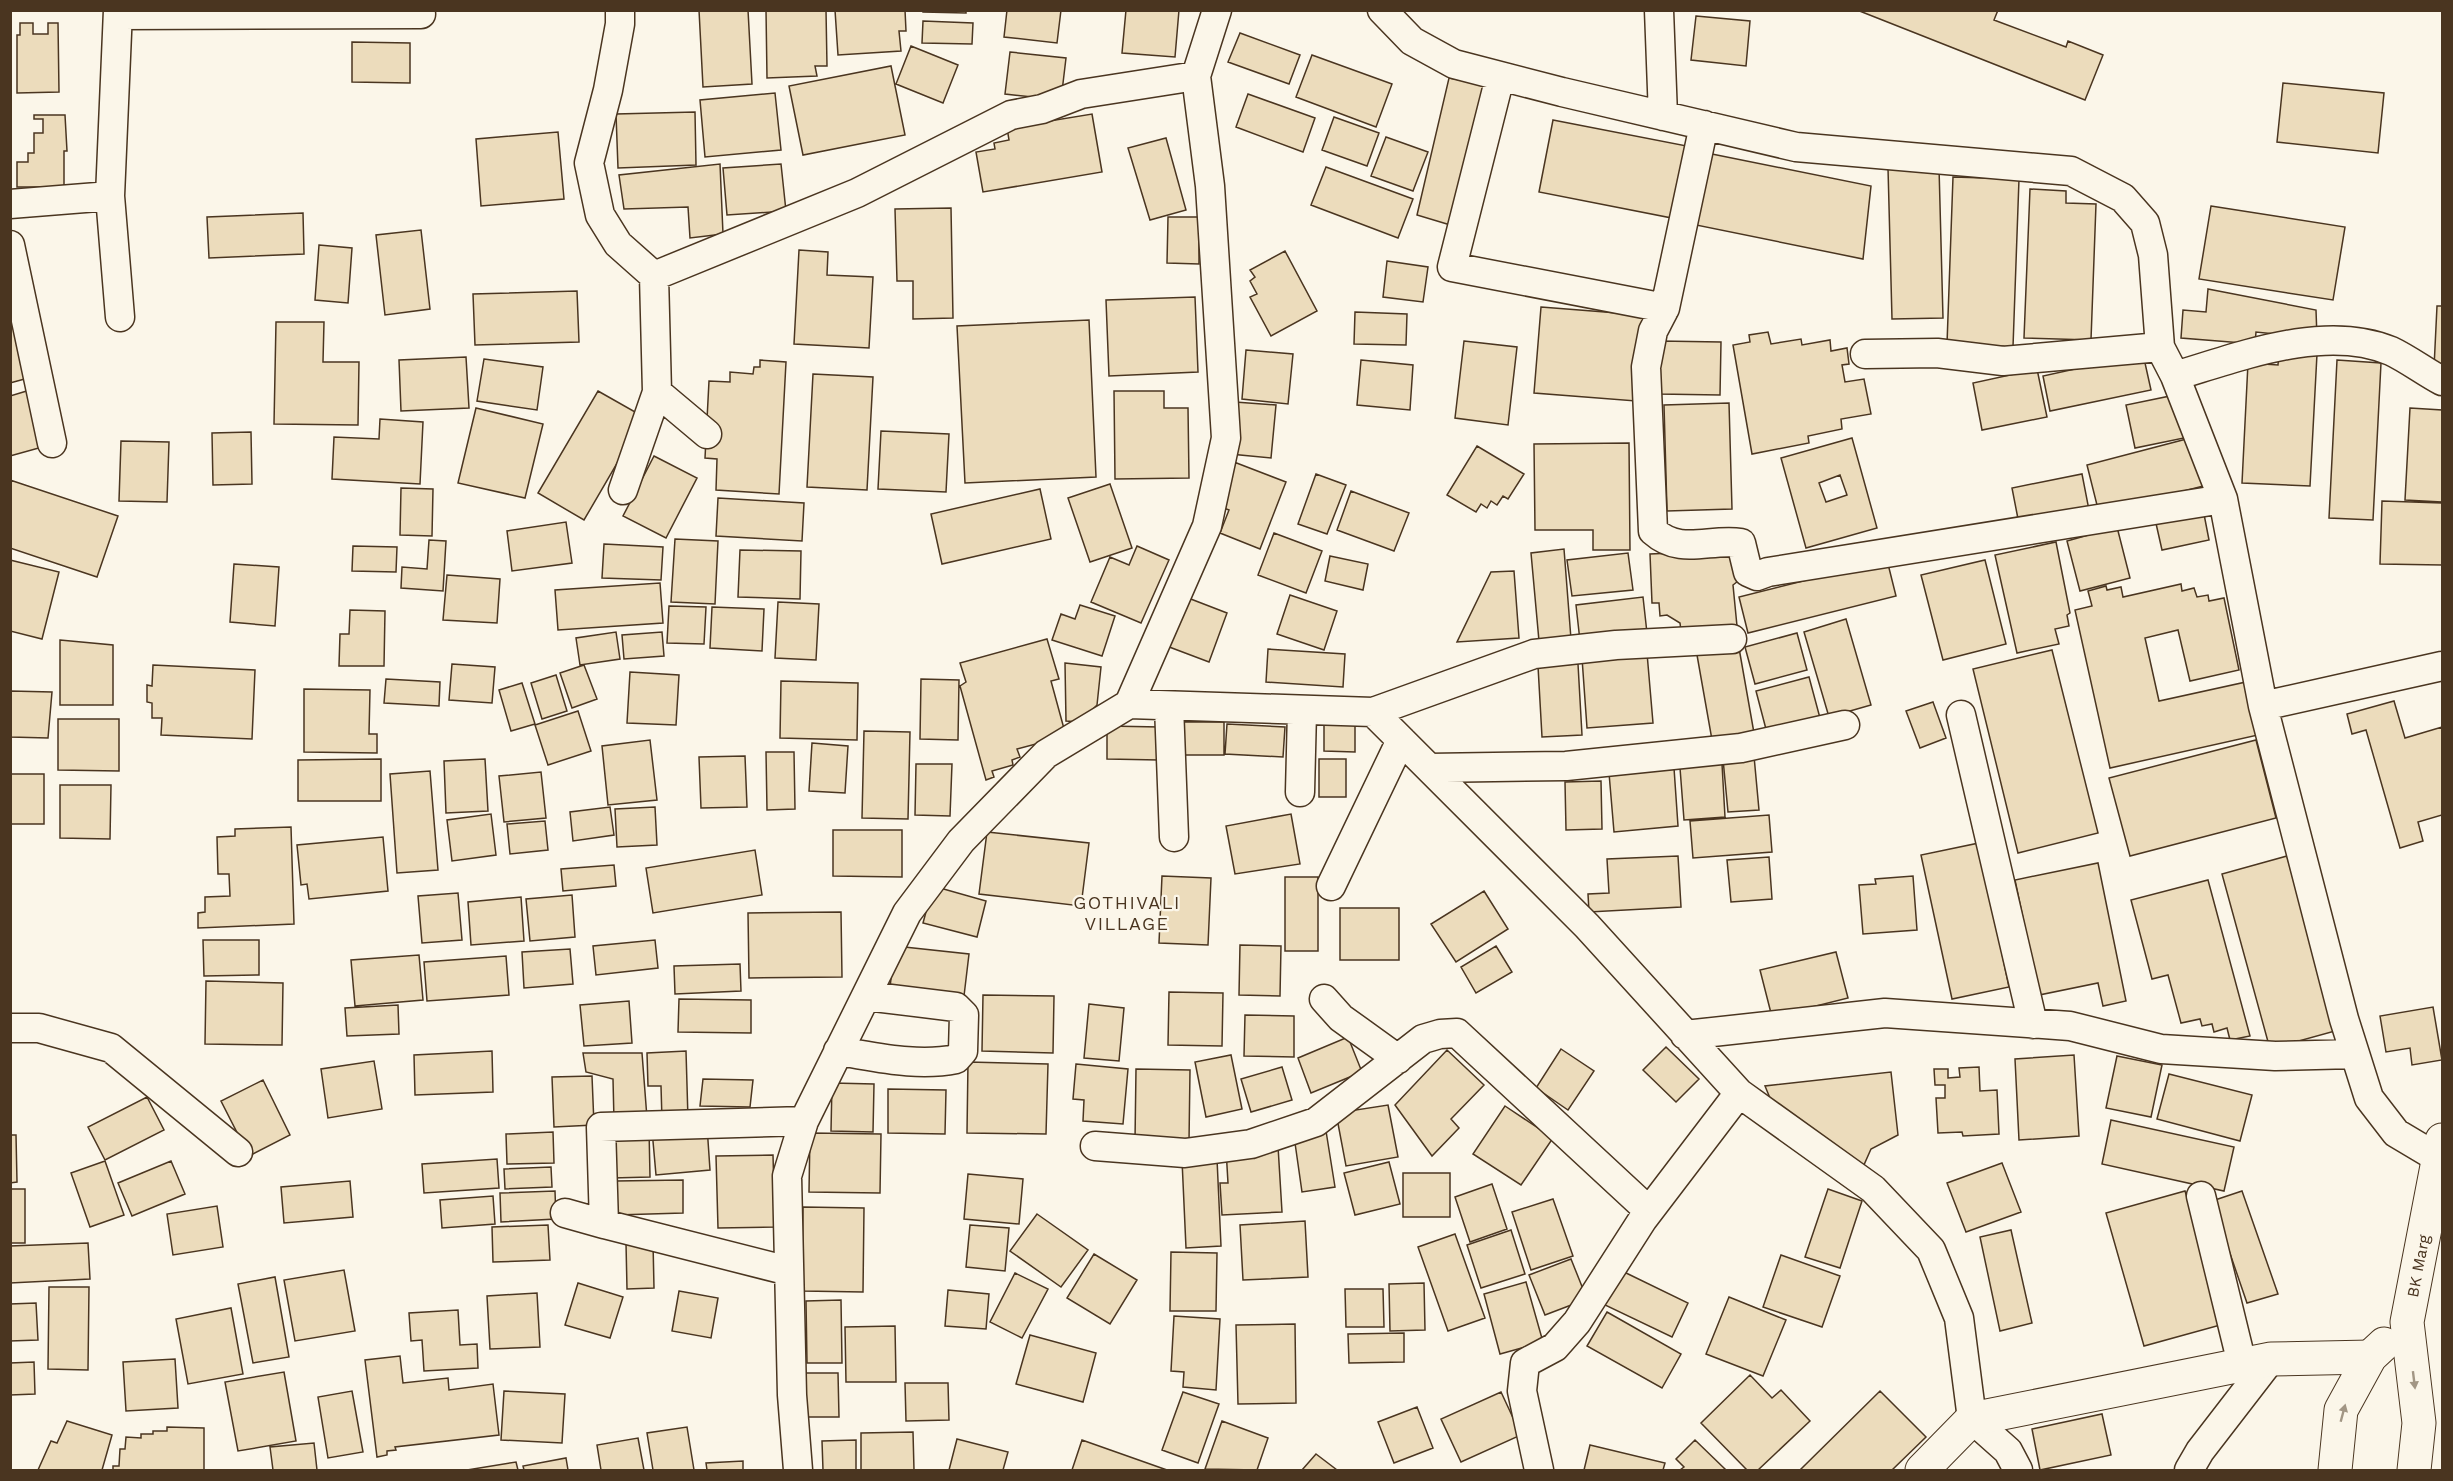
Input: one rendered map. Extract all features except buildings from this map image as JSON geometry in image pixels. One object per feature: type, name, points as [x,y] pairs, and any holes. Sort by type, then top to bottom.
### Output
[{"type":"street","points":[[620,10],[620,24],[608,90],[589,163],[600,215],[618,244],[654,276],[657,392],[623,490]]},
{"type":"street","points":[[1130,704],[1207,526],[1226,438],[1210,186],[1196,76],[1217,10]]},
{"type":"street","points":[[1382,10],[1412,41],[1454,64],[1500,77],[1796,147],[2071,171],[2123,198],[2145,223],[2153,255],[2160,347],[2175,376],[2223,499],[2263,706],[2355,1054],[2369,1098],[2396,1133],[2440,1149]]},
{"type":"street","points":[[1659,10],[1663,116]]},
{"type":"street","points":[[120,317],[110,196],[118,13],[421,14]]},
{"type":"street","points":[[654,276],[857,194],[1011,115],[1042,109],[1081,94],[1196,76]]},
{"type":"street","points":[[1500,77],[1452,267],[1665,308]]},
{"type":"street","points":[[1704,125],[1665,308],[1653,331],[1646,367],[1653,531],[1665,542],[1680,545],[1742,543],[1748,572],[1752,575],[2223,499]]},
{"type":"street","points":[[10,204],[110,196]]},
{"type":"street","points":[[10,245],[52,443]]},
{"type":"street","points":[[2175,376],[2261,350],[2340,341],[2364,343],[2391,352],[2442,381]]},
{"type":"street","points":[[1865,354],[1937,353],[2003,361],[2160,347]]},
{"type":"street","points":[[657,392],[707,434]]},
{"type":"street","points":[[798,1470],[792,1395],[787,1176],[804,1121],[907,913],[961,841],[1046,754],[1130,704],[1373,712],[1534,654],[1616,645],[1732,639]]},
{"type":"street","points":[[2263,706],[2442,666]]},
{"type":"street","points":[[1169,706],[1174,837]]},
{"type":"street","points":[[1300,792],[1302,711]]},
{"type":"street","points":[[1373,712],[1587,926],[1739,1093],[1873,1189],[1931,1250],[1959,1318],[1972,1419],[2008,1451],[2018,1470]]},
{"type":"street","points":[[1961,715],[2033,1024]]},
{"type":"street","points":[[1429,768],[1566,766],[1742,748],[1845,725]]},
{"type":"street","points":[[1331,886],[1401,740]]},
{"type":"street","points":[[838,1051],[919,1062],[940,1062],[956,1059],[963,1051],[964,1015],[956,1007],[866,996]]},
{"type":"street","points":[[1324,999],[1341,1018],[1398,1059]]},
{"type":"street","points":[[1685,1035],[1885,1013],[2070,1026],[2161,1049],[2275,1056],[2355,1054]]},
{"type":"street","points":[[10,1028],[39,1028],[111,1048],[238,1152]]},
{"type":"street","points":[[1095,1146],[1185,1153],[1251,1144],[1316,1122],[1423,1039],[1440,1034],[1457,1033],[1649,1211]]},
{"type":"street","points":[[1539,1470],[1522,1391],[1525,1364],[1556,1347],[1577,1322],[1649,1211],[1739,1093]]},
{"type":"street","points":[[604,1224],[601,1127],[804,1121]]},
{"type":"street","name":"BK Marg","points":[[2414,1470],[2419,1423],[2407,1322],[2440,1149]]},
{"type":"street","points":[[2201,1196],[2257,1362]]},
{"type":"street","points":[[565,1213],[789,1270]]},
{"type":"street","points":[[2335,1470],[2341,1410],[2370,1357],[2407,1322]]},
{"type":"street","points":[[1922,1470],[1972,1419],[2257,1362],[2370,1357]]},
{"type":"street","points":[[2188,1470],[2257,1362]]},
{"type":"district","name":"GOTHIVALI VILLAGE","points":[[1127,913]]}]
